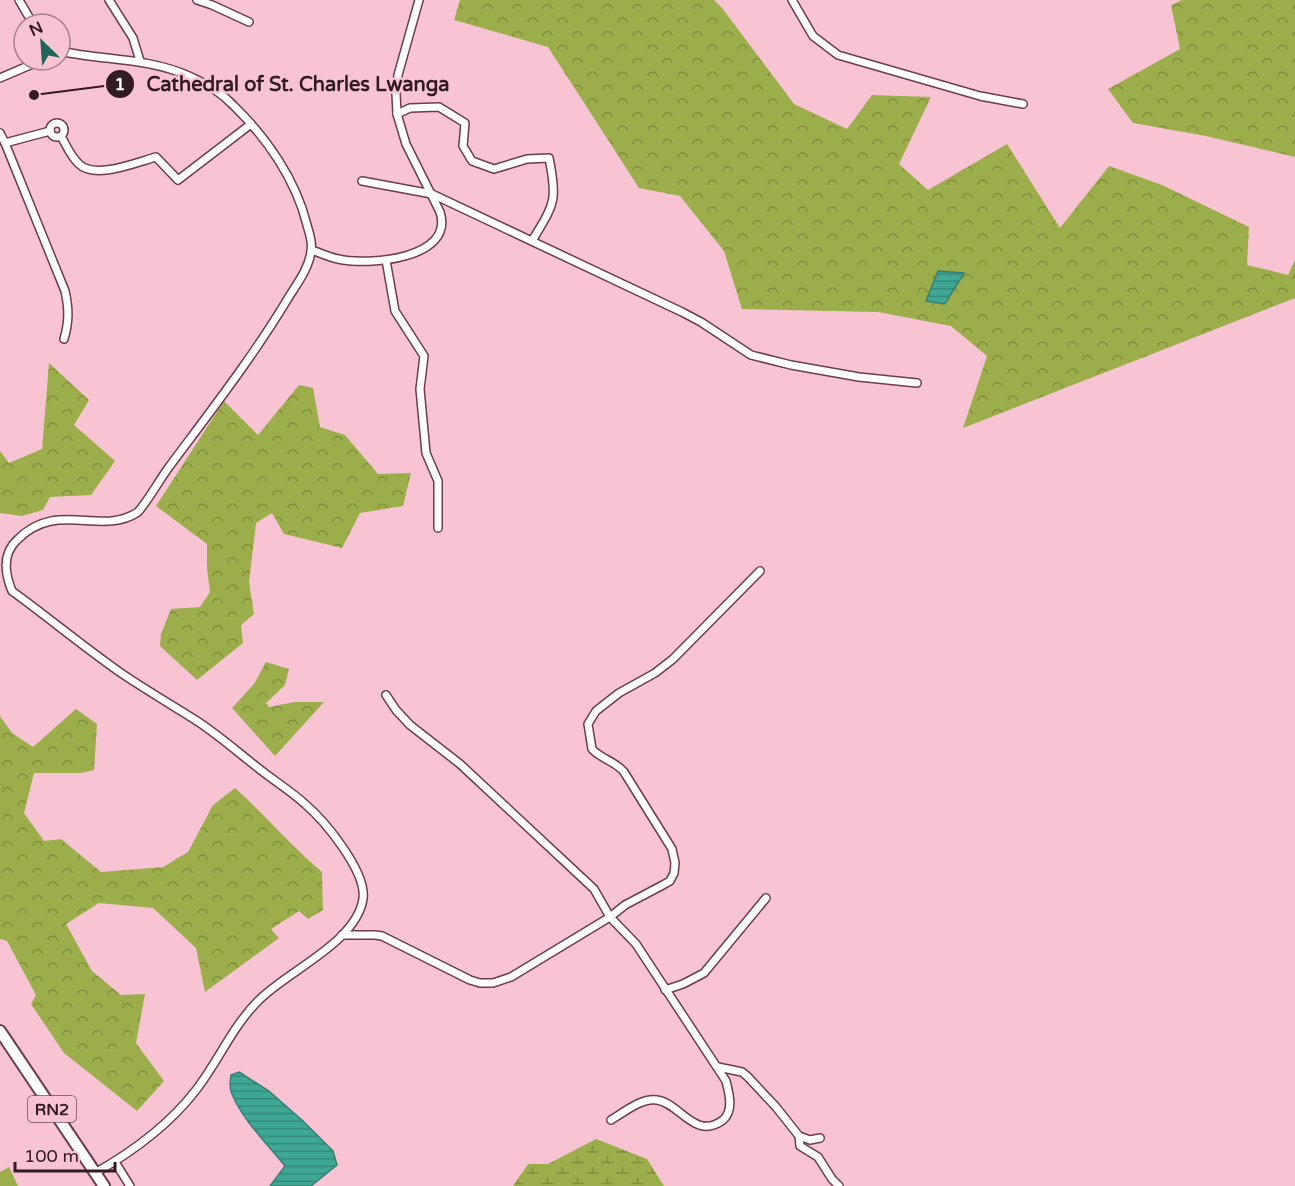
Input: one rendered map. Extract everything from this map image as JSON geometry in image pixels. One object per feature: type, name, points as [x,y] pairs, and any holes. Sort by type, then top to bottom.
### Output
[{"type":"highway","name":"RN2","points":[[0,1031],[104,1186]]},
{"type":"street","points":[[109,0],[133,38],[140,61]]},
{"type":"street","points":[[197,0],[249,22]]},
{"type":"street","points":[[312,250],[340,260],[386,260],[420,252],[435,240],[441,230],[443,221],[406,144],[397,114],[398,75],[418,0]]},
{"type":"street","points":[[792,0],[813,36],[838,55],[980,96],[1023,104]]},
{"type":"street","points":[[123,59],[135,46]]},
{"type":"street","points":[[72,53],[140,61],[190,76],[233,104],[279,162],[295,190],[306,221],[312,250],[303,273],[276,318],[207,419],[138,512],[121,520],[55,520],[31,527],[8,552],[7,577],[12,591],[21,598],[118,671],[165,703],[199,722],[306,804],[344,850],[361,882],[363,897],[361,906],[342,935],[316,958],[274,986],[257,1002],[241,1022],[196,1091],[149,1136],[115,1162],[95,1173]]},
{"type":"street","points":[[0,78],[14,72]]},
{"type":"street","points":[[397,114],[410,108],[439,107],[465,123],[463,146],[472,161],[494,169],[527,159],[549,158],[555,186],[553,206],[532,241]]},
{"type":"street","points":[[5,143],[50,131],[54,124],[62,125],[64,132],[61,136]]},
{"type":"street","points":[[61,136],[79,165],[86,169],[108,170],[156,157],[178,180],[251,124]]},
{"type":"street","points":[[50,131],[55,137],[61,136]]},
{"type":"street","points":[[0,133],[66,291],[69,322],[64,339]]},
{"type":"street","points":[[362,181],[432,194],[692,317],[751,355],[791,365],[859,377],[917,383]]},
{"type":"street","points":[[386,260],[395,311],[424,356],[420,389],[426,453],[438,481],[438,528]]},
{"type":"street","points":[[342,935],[375,934],[382,936],[470,980],[493,983],[511,977],[610,917],[625,905],[670,881],[675,863],[672,849],[619,765],[603,759],[592,748],[588,724],[596,711],[619,693],[655,673],[673,659],[760,571]]},
{"type":"street","points":[[386,695],[410,725],[460,764],[543,843],[585,879],[602,899],[610,917],[636,945],[726,1081],[730,1106],[727,1116],[721,1122],[702,1127],[665,1102],[656,1099],[645,1101],[611,1120]]},
{"type":"street","points":[[664,990],[704,973],[766,898]]},
{"type":"street","points":[[718,1067],[742,1072],[747,1076],[799,1136],[810,1140],[820,1138]]},
{"type":"street","points":[[799,1136],[800,1146],[818,1156],[839,1186]]},
{"type":"street","points":[[115,1162],[130,1186]]},
{"type":"green space","points":[[460,0],[714,0],[794,104],[847,129],[872,95],[931,97],[899,164],[928,190],[1007,144],[1060,228],[1109,166],[1162,185],[1249,227],[1247,265],[1288,275],[1295,260],[1295,298],[963,428],[987,356],[951,326],[878,312],[742,309],[724,251],[680,196],[639,188],[548,47],[454,20]]},
{"type":"green space","points":[[1182,0],[1295,0],[1295,157],[1206,136],[1133,123],[1108,89],[1180,49],[1171,5]]},
{"type":"green space","points":[[49,363],[89,400],[74,425],[115,461],[91,495],[50,497],[43,510],[22,516],[0,513],[0,451],[9,463],[42,449]]},
{"type":"green space","points":[[299,385],[313,388],[320,427],[345,435],[378,474],[411,473],[403,506],[360,513],[342,548],[284,534],[272,513],[256,523],[249,582],[254,614],[241,625],[243,643],[197,680],[160,646],[161,634],[171,609],[200,607],[210,592],[207,544],[156,506],[224,401],[258,435]]},
{"type":"green space","points":[[266,662],[289,669],[285,685],[266,703],[269,707],[295,702],[324,702],[275,756],[232,708],[254,684]]},
{"type":"green space","points":[[76,709],[97,724],[94,770],[81,773],[34,773],[24,813],[44,841],[61,839],[101,872],[163,867],[188,852],[213,805],[235,788],[322,872],[323,910],[308,919],[299,911],[271,929],[279,938],[205,992],[196,948],[153,908],[99,903],[66,924],[92,971],[121,995],[145,994],[136,1043],[164,1081],[137,1111],[64,1053],[31,1004],[36,995],[7,941],[0,939],[0,716],[12,733],[33,747]]},
{"type":"green space","points":[[596,1139],[647,1159],[664,1186],[513,1186],[528,1164],[548,1164]]},
{"type":"green space","points":[[9,1167],[18,1186],[0,1186],[0,1172]]},
{"type":"shaded area","points":[[938,271],[964,273],[945,304],[926,301]]},
{"type":"shaded area","points":[[239,1072],[269,1091],[303,1121],[333,1151],[337,1165],[311,1186],[270,1186],[285,1166],[236,1103],[230,1082],[231,1075]]},
{"type":"place","name":"Cathedral of St. Charles Lwanga","points":[[34,95]]}]
